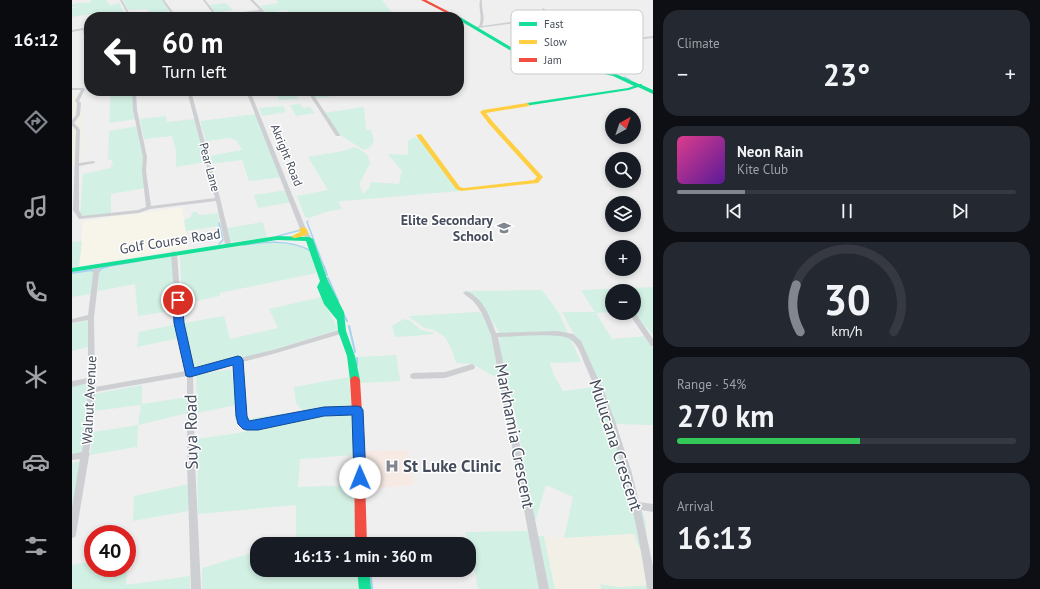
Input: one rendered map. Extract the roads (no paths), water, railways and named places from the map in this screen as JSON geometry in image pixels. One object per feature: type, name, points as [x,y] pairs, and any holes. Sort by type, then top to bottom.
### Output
[{"type":"street","points":[[121,0],[127,12]]},
{"type":"street","points":[[163,0],[170,12]]},
{"type":"street","points":[[204,0],[213,12]]},
{"type":"street","points":[[251,0],[262,11]]},
{"type":"street","points":[[423,0],[447,12]]},
{"type":"street","points":[[478,27],[482,23],[483,17],[480,6],[481,0]]},
{"type":"street","points":[[254,12],[262,11]]},
{"type":"street","points":[[464,20],[478,27],[511,49]]},
{"type":"street","points":[[478,27],[511,23]]},
{"type":"street","points":[[72,31],[84,29]]},
{"type":"street","points":[[643,38],[653,37]]},
{"type":"street","points":[[608,74],[623,78],[653,92]]},
{"type":"street","points":[[419,135],[458,188],[462,190],[536,182],[540,177],[491,123],[483,112],[629,89],[640,85]]},
{"type":"street","points":[[72,89],[82,88],[77,101],[79,103],[78,115],[72,124],[78,130],[76,210],[79,216],[83,218],[218,199]]},
{"type":"street","points":[[135,96],[145,157],[144,170],[149,208]]},
{"type":"street","name":"Pear Lane","points":[[190,96],[218,199],[228,244]]},
{"type":"street","name":"Akright Road","points":[[250,96],[303,229],[310,242]]},
{"type":"street","points":[[312,96],[338,135]]},
{"type":"street","points":[[76,164],[93,162]]},
{"type":"street","points":[[291,237],[304,233],[303,229]]},
{"type":"street","name":"Golf Course Road","points":[[72,270],[228,244],[291,237],[310,242]]},
{"type":"street","name":"Golf Course Road","points":[[272,239],[310,242]]},
{"type":"street","points":[[310,242],[324,281],[336,303],[342,331],[351,356],[355,376],[361,537]]},
{"type":"street","name":"Suya Road","points":[[174,253],[179,323],[190,373],[191,462],[196,589]]},
{"type":"street","name":"Walnut Avenue","points":[[72,534],[86,454],[91,409],[90,317],[97,266]]},
{"type":"street","name":"Markhamia Crescent","points":[[466,293],[477,300],[494,335],[544,589]]},
{"type":"street","points":[[72,321],[90,317]]},
{"type":"street","points":[[637,320],[650,335],[653,344]]},
{"type":"street","points":[[91,390],[190,373],[273,352],[342,331]]},
{"type":"street","name":"Mulucana Crescent","points":[[494,335],[557,333],[571,336],[579,343],[604,401],[624,458],[643,531],[652,589]]},
{"type":"street","points":[[238,360],[238,381],[242,421],[247,426],[324,412],[357,410]]},
{"type":"street","points":[[413,376],[445,375],[472,368]]},
{"type":"street","points":[[72,384],[90,380]]},
{"type":"street","points":[[72,458],[86,454]]},
{"type":"street","points":[[636,505],[653,508]]},
{"type":"street","points":[[364,577],[365,589]]},
{"type":"waterway","points":[[624,77],[630,80]]},
{"type":"waterway","points":[[308,221],[307,222],[324,267]]},
{"type":"waterway","points":[[219,223],[223,240],[219,244]]},
{"type":"waterway","points":[[278,236],[301,230]]},
{"type":"waterway","points":[[243,245],[278,242],[303,247],[311,251]]},
{"type":"waterway","points":[[108,266],[140,261]]},
{"type":"waterway","points":[[99,271],[102,268],[108,266]]},
{"type":"waterway","points":[[324,266],[327,275]]},
{"type":"waterway","points":[[72,273],[91,270],[94,271]]},
{"type":"waterway","points":[[328,278],[338,301]]},
{"type":"waterway","points":[[343,313],[347,321]]},
{"type":"waterway","points":[[349,326],[355,352]]},
{"type":"waterway","points":[[357,358],[357,366]]},
{"type":"waterway","points":[[371,577],[372,589]]},
{"type":"place","name":"Elite Secondary School","points":[[504,228]]},
{"type":"place","name":"St Luke Clinic","points":[[392,466]]}]
